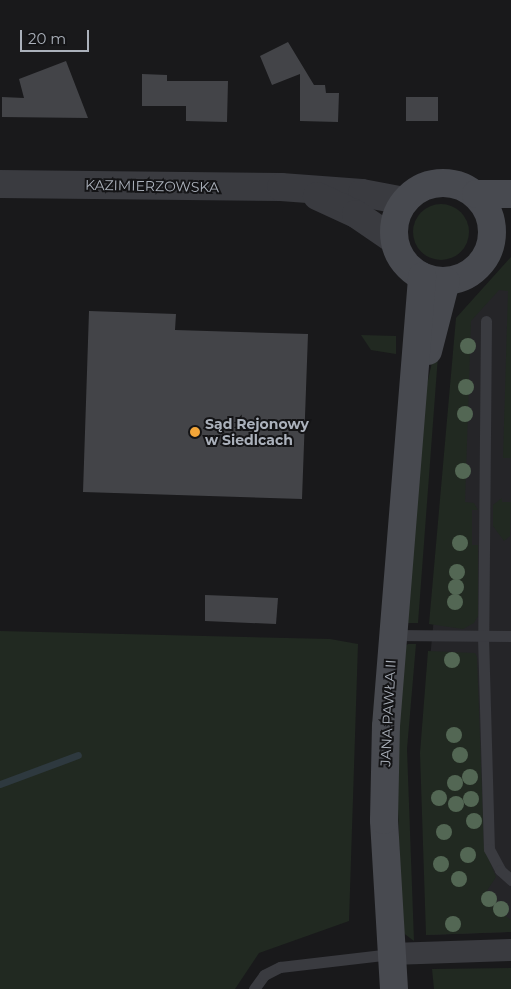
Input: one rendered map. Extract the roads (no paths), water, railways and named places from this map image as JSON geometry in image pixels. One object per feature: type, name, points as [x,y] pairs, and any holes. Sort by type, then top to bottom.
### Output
[{"type":"main road","points":[[476,194],[502,229],[479,267],[464,277],[434,279],[400,255],[394,240],[394,225],[404,201],[425,185],[438,182],[452,182],[476,194],[511,194]]},
{"type":"main road","name":"JANA PAWŁA II","points":[[394,989],[384,820],[392,635],[406,437],[434,279]]},
{"type":"street","name":"KAZIMIERZOWSKA","points":[[0,184],[305,190],[362,193],[404,201]]},
{"type":"street","name":"KAZIMIERZOWSKA","points":[[305,190],[356,214],[394,240]]},
{"type":"street","points":[[391,954],[511,950]]},
{"type":"lane","points":[[486,321],[483,636],[490,849],[500,870],[511,880]]},
{"type":"lane","points":[[392,635],[511,636]]},
{"type":"lane","points":[[254,989],[264,974],[280,967],[391,954]]},
{"type":"waterway","points":[[0,784],[78,755]]},
{"type":"place","name":"Sąd Rejonowy w Siedlcach","points":[[195,432]]}]
